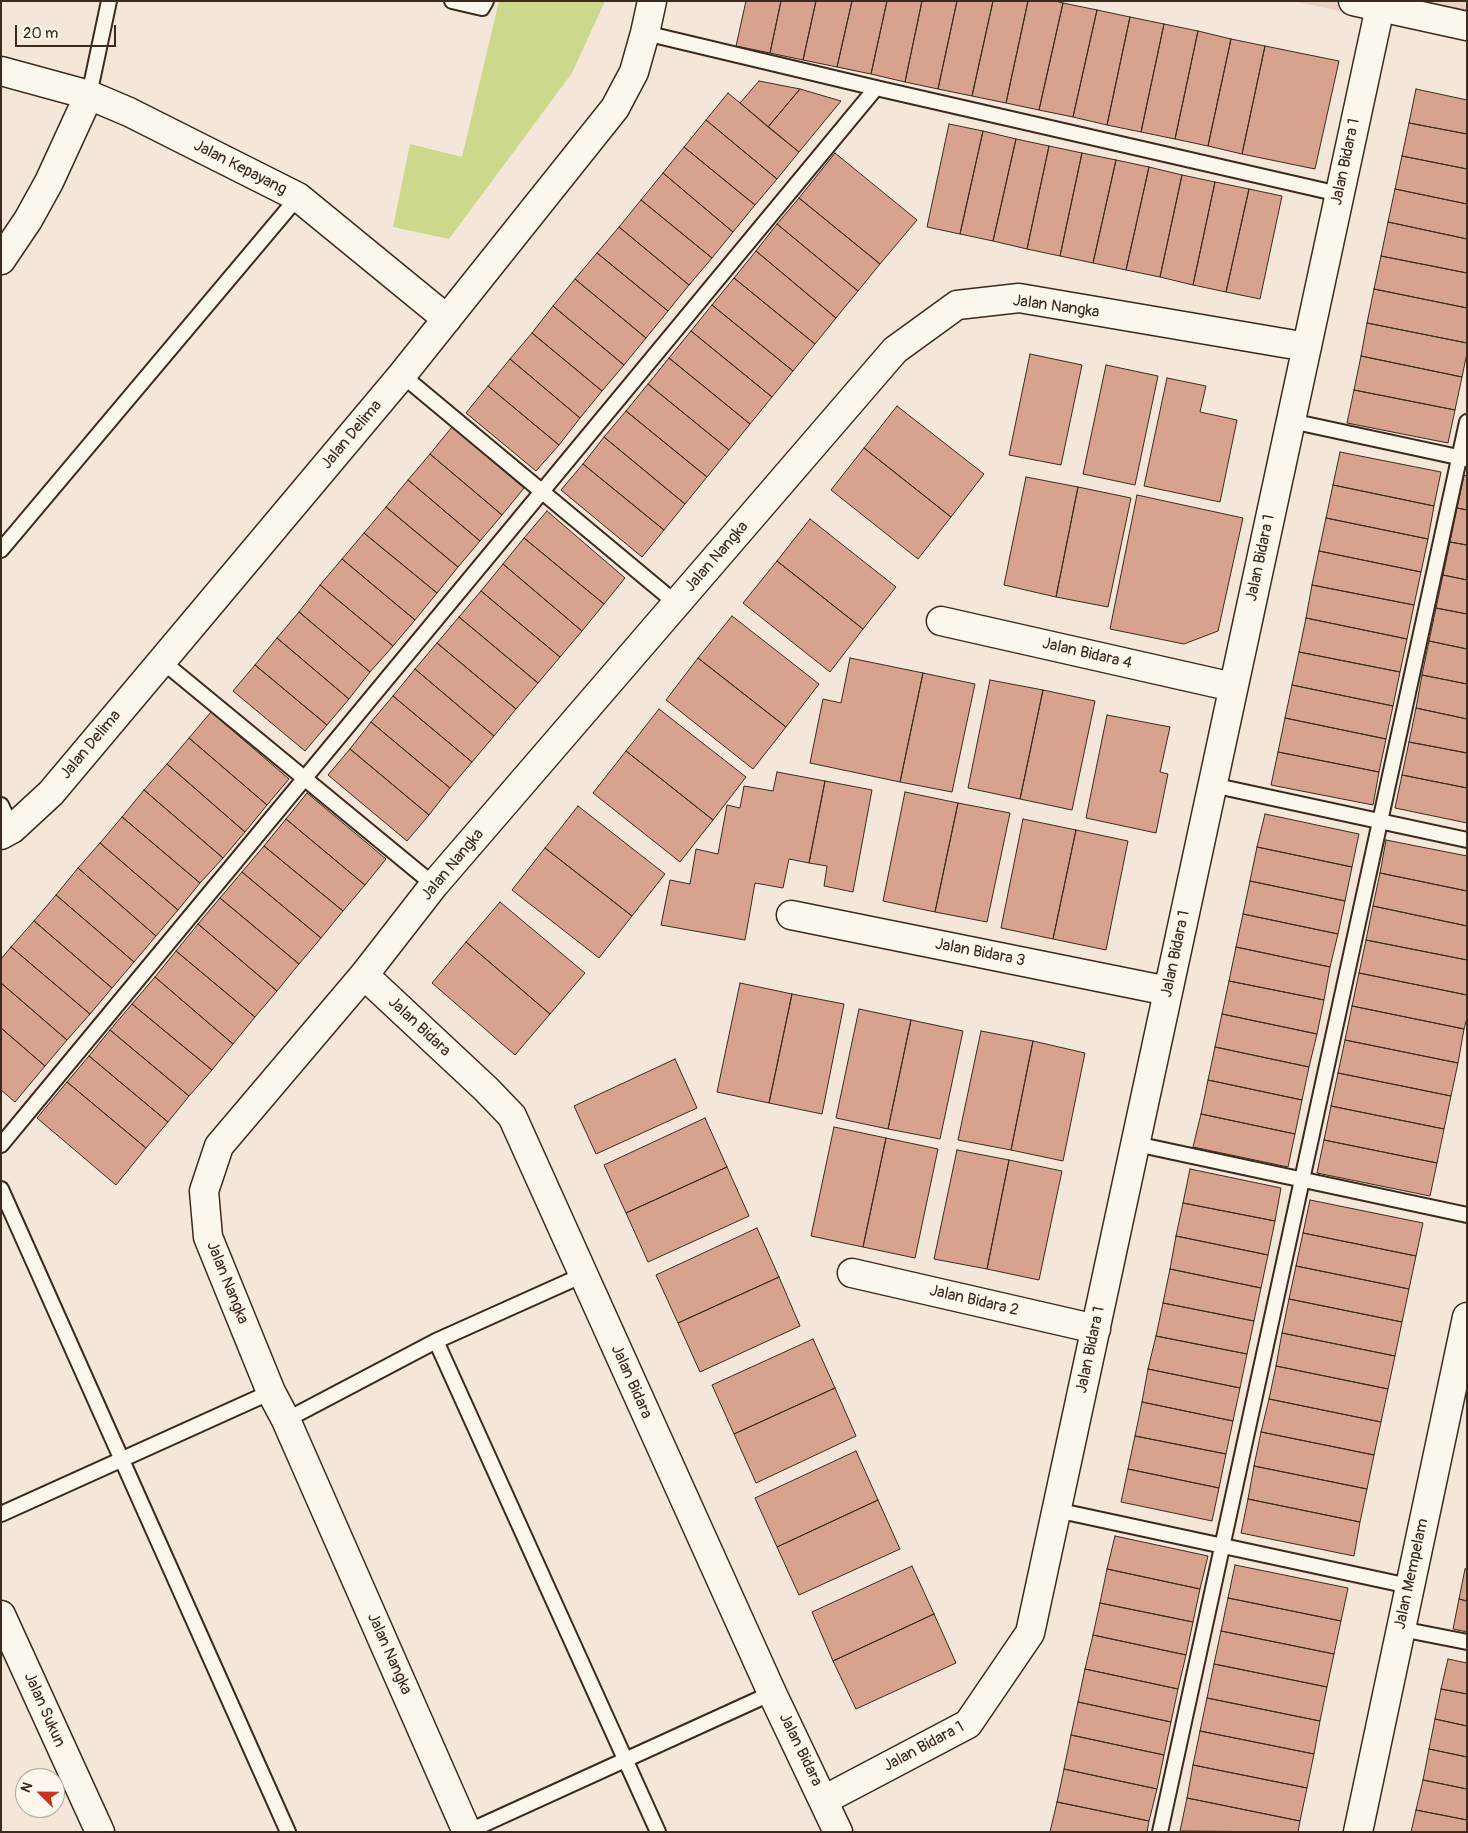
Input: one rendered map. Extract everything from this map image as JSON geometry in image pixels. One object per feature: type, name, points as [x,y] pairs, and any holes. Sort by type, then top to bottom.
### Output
[{"type":"street","name":"Jalan Delima","points":[[5,823],[51,793],[402,375],[615,108],[634,72],[652,1]]},
{"type":"street","points":[[1353,1],[1380,7],[1424,9],[1467,26]]},
{"type":"street","name":"Jalan Bidara 1","points":[[824,1800],[968,1724],[1030,1633],[1380,7]]},
{"type":"street","name":"Jalan Kepayang","points":[[1,71],[88,95],[128,112],[298,197],[447,319]]},
{"type":"street","points":[[1,260],[28,220],[49,182],[88,95]]},
{"type":"street","name":"Jalan Nangka","points":[[467,1832],[286,1420],[271,1392],[208,1237],[204,1191],[219,1146],[364,975],[434,885],[678,604],[894,350],[956,305],[1019,298],[1307,348]]},
{"type":"street","name":"Jalan Bidara 4","points":[[941,621],[1233,687]]},
{"type":"street","name":"Jalan Bidara 3","points":[[791,915],[1168,992]]},
{"type":"street","name":"Jalan Bidara","points":[[364,975],[486,1089],[512,1116],[772,1693],[838,1832]]},
{"type":"street","name":"Jalan Bidara 2","points":[[852,1273],[1096,1329]]},
{"type":"street","name":"Jalan Mempelam","points":[[1358,1832],[1467,1316]]},
{"type":"street","name":"Jalan Sukun","points":[[1,1615],[100,1832]]},
{"type":"lane","points":[[88,95],[109,1]]},
{"type":"lane","points":[[452,1],[482,8],[486,1]]},
{"type":"lane","points":[[645,33],[1339,194]]},
{"type":"lane","points":[[1,1145],[876,88]]},
{"type":"lane","points":[[1,550],[298,197]]},
{"type":"lane","points":[[402,375],[678,604]]},
{"type":"lane","points":[[1291,421],[1463,458]]},
{"type":"lane","points":[[1160,1832],[1380,821],[1463,458],[1467,422]]},
{"type":"lane","points":[[162,661],[434,885]]},
{"type":"lane","points":[[1212,785],[1467,840]]},
{"type":"lane","points":[[1136,1144],[1467,1215]]},
{"type":"lane","points":[[1,1190],[288,1832]]},
{"type":"lane","points":[[286,1420],[436,1341],[583,1275]]},
{"type":"lane","points":[[436,1341],[658,1832]]},
{"type":"lane","points":[[1,1514],[271,1392]]},
{"type":"lane","points":[[1056,1510],[1409,1586]]},
{"type":"lane","points":[[1401,1628],[1467,1642]]},
{"type":"lane","points":[[467,1832],[772,1693]]},
{"type":"shaded area","points":[[1293,1],[1467,1],[1467,38]]},
{"type":"green space","points":[[499,1],[605,1],[572,73],[449,239],[393,227],[410,144],[462,157]]},
{"type":"building","points":[[746,1],[781,1],[770,53],[736,46]]},
{"type":"building","points":[[781,1],[816,1],[803,60],[770,53]]},
{"type":"building","points":[[816,1],[852,1],[837,67],[803,60]]},
{"type":"building","points":[[852,1],[887,1],[871,74],[837,67]]},
{"type":"building","points":[[887,1],[922,1],[905,82],[871,74]]},
{"type":"building","points":[[922,1],[957,1],[938,89],[905,82]]},
{"type":"building","points":[[957,1],[993,1],[972,96],[938,89]]},
{"type":"building","points":[[993,1],[1028,1],[1006,103],[972,96]]},
{"type":"building","points":[[1028,1],[1055,1],[1063,3],[1039,110],[1006,103]]},
{"type":"building","points":[[1063,3],[1097,10],[1073,117],[1039,110]]},
{"type":"building","points":[[1097,10],[1130,17],[1107,125],[1073,117]]},
{"type":"building","points":[[1130,17],[1164,24],[1141,132],[1107,125]]},
{"type":"building","points":[[1164,24],[1198,31],[1175,139],[1141,132]]},
{"type":"building","points":[[1198,31],[1231,39],[1208,146],[1175,139]]},
{"type":"building","points":[[1231,39],[1265,46],[1242,154],[1208,146]]},
{"type":"building","points":[[1265,46],[1339,61],[1315,169],[1242,154]]},
{"type":"building","points":[[759,81],[800,89],[768,127],[740,103]]},
{"type":"building","points":[[800,89],[841,101],[799,152],[768,127]]},
{"type":"building","points":[[1416,89],[1467,100],[1467,134],[1409,123]]},
{"type":"building","points":[[728,93],[799,152],[777,179],[706,120]]},
{"type":"building","points":[[706,120],[777,179],[755,205],[684,147]]},
{"type":"building","points":[[1409,123],[1467,134],[1467,169],[1402,156]]},
{"type":"building","points":[[949,124],[983,131],[960,234],[927,227]]},
{"type":"building","points":[[983,131],[1016,139],[993,241],[960,234]]},
{"type":"building","points":[[1016,139],[1049,146],[1027,249],[993,241]]},
{"type":"building","points":[[1049,146],[1082,153],[1060,256],[1027,249]]},
{"type":"building","points":[[684,147],[755,205],[733,232],[663,173]]},
{"type":"building","points":[[835,153],[917,220],[880,264],[799,198]]},
{"type":"building","points":[[1082,153],[1116,160],[1093,263],[1060,256]]},
{"type":"building","points":[[1402,156],[1467,169],[1467,204],[1395,189]]},
{"type":"building","points":[[1116,160],[1149,167],[1126,270],[1093,263]]},
{"type":"building","points":[[1149,167],[1182,175],[1160,277],[1126,270]]},
{"type":"building","points":[[663,173],[733,232],[712,258],[641,200]]},
{"type":"building","points":[[1182,175],[1215,182],[1193,285],[1160,277]]},
{"type":"building","points":[[1215,182],[1249,189],[1226,292],[1193,285]]},
{"type":"building","points":[[1249,189],[1282,196],[1260,299],[1226,292]]},
{"type":"building","points":[[1395,189],[1467,204],[1467,239],[1388,222]]},
{"type":"building","points":[[799,198],[880,264],[858,291],[777,224]]},
{"type":"building","points":[[641,200],[712,258],[689,285],[619,227]]},
{"type":"building","points":[[1388,222],[1467,239],[1467,273],[1381,256]]},
{"type":"building","points":[[777,224],[858,291],[836,318],[756,251]]},
{"type":"building","points":[[619,227],[689,285],[668,311],[597,253]]},
{"type":"building","points":[[756,251],[836,318],[815,344],[734,278]]},
{"type":"building","points":[[597,253],[668,311],[646,338],[575,279]]},
{"type":"building","points":[[1381,256],[1467,273],[1467,308],[1374,289]]},
{"type":"building","points":[[734,278],[815,344],[793,371],[712,305]]},
{"type":"building","points":[[575,279],[646,338],[624,365],[553,306]]},
{"type":"building","points":[[1374,289],[1467,308],[1467,343],[1367,323]]},
{"type":"building","points":[[712,305],[793,371],[772,397],[691,331]]},
{"type":"building","points":[[553,306],[624,365],[602,391],[532,333]]},
{"type":"building","points":[[1367,323],[1467,343],[1462,377],[1361,356]]},
{"type":"building","points":[[691,331],[772,397],[750,424],[669,358]]},
{"type":"building","points":[[532,333],[602,391],[580,418],[510,359]]},
{"type":"building","points":[[1030,354],[1082,365],[1061,465],[1009,455]]},
{"type":"building","points":[[1361,356],[1462,377],[1455,410],[1354,390]]},
{"type":"building","points":[[669,358],[750,424],[729,450],[648,384]]},
{"type":"building","points":[[510,359],[580,418],[559,445],[488,386]]},
{"type":"building","points":[[1106,365],[1158,376],[1135,485],[1083,474]]},
{"type":"building","points":[[1167,378],[1206,386],[1200,412],[1237,420],[1220,502],[1144,486]]},
{"type":"building","points":[[648,384],[729,450],[707,477],[626,411]]},
{"type":"building","points":[[488,386],[559,445],[536,471],[466,413]]},
{"type":"building","points":[[1354,390],[1455,410],[1448,443],[1347,423]]},
{"type":"building","points":[[897,406],[984,474],[951,517],[864,448]]},
{"type":"building","points":[[626,411],[707,477],[685,504],[604,437]]},
{"type":"building","points":[[452,427],[524,488],[502,515],[430,454]]},
{"type":"building","points":[[604,437],[685,504],[664,530],[583,464]]},
{"type":"building","points":[[864,448],[951,517],[918,559],[831,490]]},
{"type":"building","points":[[1340,452],[1441,472],[1434,506],[1333,485]]},
{"type":"building","points":[[430,454],[502,515],[480,541],[408,480]]},
{"type":"building","points":[[583,464],[664,530],[642,557],[561,490]]},
{"type":"building","points":[[1464,475],[1467,476],[1467,510],[1457,508]]},
{"type":"building","points":[[1026,477],[1078,487],[1056,597],[1004,585]]},
{"type":"building","points":[[408,480],[480,541],[458,567],[386,507]]},
{"type":"building","points":[[1333,485],[1434,506],[1428,539],[1326,518]]},
{"type":"building","points":[[1078,487],[1131,498],[1108,607],[1056,597]]},
{"type":"building","points":[[1137,495],[1243,518],[1218,631],[1184,644],[1110,629]]},
{"type":"building","points":[[386,507],[458,567],[437,593],[364,533]]},
{"type":"building","points":[[1457,508],[1467,510],[1467,545],[1450,542]]},
{"type":"building","points":[[547,511],[625,578],[604,604],[524,538]]},
{"type":"building","points":[[1326,518],[1428,539],[1421,572],[1319,551]]},
{"type":"building","points":[[810,519],[896,587],[863,629],[777,561]]},
{"type":"building","points":[[364,533],[437,593],[415,620],[342,559]]},
{"type":"building","points":[[524,538],[604,604],[582,631],[503,564]]},
{"type":"building","points":[[1450,542],[1467,545],[1467,580],[1443,575]]},
{"type":"building","points":[[1319,551],[1421,572],[1414,605],[1312,585]]},
{"type":"building","points":[[342,559],[415,620],[393,646],[320,585]]},
{"type":"building","points":[[777,561],[863,629],[830,672],[743,603]]},
{"type":"building","points":[[503,564],[582,631],[560,657],[481,591]]},
{"type":"building","points":[[1443,575],[1467,580],[1467,614],[1436,608]]},
{"type":"building","points":[[320,585],[393,646],[370,672],[299,612]]},
{"type":"building","points":[[1312,585],[1414,605],[1407,639],[1306,618]]},
{"type":"building","points":[[481,591],[560,657],[538,683],[459,617]]},
{"type":"building","points":[[1436,608],[1467,614],[1467,649],[1429,641]]},
{"type":"building","points":[[299,612],[370,672],[349,699],[277,638]]},
{"type":"building","points":[[732,616],[819,684],[786,727],[698,658]]},
{"type":"building","points":[[459,617],[538,683],[516,709],[437,643]]},
{"type":"building","points":[[1306,618],[1407,639],[1400,672],[1299,652]]},
{"type":"building","points":[[277,638],[349,699],[327,725],[255,665]]},
{"type":"building","points":[[1429,641],[1467,649],[1467,684],[1422,675]]},
{"type":"building","points":[[437,643],[516,709],[494,736],[415,669]]},
{"type":"building","points":[[1299,652],[1400,672],[1393,706],[1292,685]]},
{"type":"building","points":[[698,658],[786,727],[753,769],[666,700]]},
{"type":"building","points":[[850,658],[923,673],[900,782],[810,763],[823,699],[841,703]]},
{"type":"building","points":[[255,665],[327,725],[305,751],[233,691]]},
{"type":"building","points":[[415,669],[494,736],[472,762],[393,696]]},
{"type":"building","points":[[923,673],[975,684],[952,792],[900,782]]},
{"type":"building","points":[[1422,675],[1467,684],[1467,719],[1416,708]]},
{"type":"building","points":[[990,680],[1043,690],[1020,799],[968,788]]},
{"type":"building","points":[[1292,685],[1393,706],[1386,739],[1285,718]]},
{"type":"building","points":[[1043,690],[1095,701],[1072,810],[1020,799]]},
{"type":"building","points":[[393,696],[472,762],[450,788],[371,722]]},
{"type":"building","points":[[1416,708],[1467,719],[1467,753],[1409,742]]},
{"type":"building","points":[[659,709],[746,777],[713,820],[626,751]]},
{"type":"building","points":[[211,712],[289,779],[267,805],[189,738]]},
{"type":"building","points":[[1107,715],[1170,727],[1160,772],[1168,774],[1156,833],[1086,818]]},
{"type":"building","points":[[1285,718],[1386,739],[1379,772],[1278,752]]},
{"type":"building","points":[[371,722],[450,788],[429,815],[350,749]]},
{"type":"building","points":[[189,738],[267,805],[245,832],[167,764]]},
{"type":"building","points":[[1409,742],[1467,753],[1467,788],[1402,775]]},
{"type":"building","points":[[350,749],[429,815],[407,841],[328,775]]},
{"type":"building","points":[[626,751],[713,820],[680,862],[593,793]]},
{"type":"building","points":[[1278,752],[1379,772],[1373,805],[1271,785]]},
{"type":"building","points":[[167,764],[245,832],[223,858],[144,790]]},
{"type":"building","points":[[777,772],[825,781],[809,863],[789,859],[783,888],[755,883],[745,940],[661,925],[670,880],[690,884],[696,849],[718,854],[727,805],[740,808],[744,786],[773,791]]},
{"type":"building","points":[[1402,775],[1467,788],[1467,823],[1395,808]]},
{"type":"building","points":[[825,781],[872,790],[853,892],[824,886],[827,866],[809,863]]},
{"type":"building","points":[[144,790],[223,858],[200,883],[122,817]]},
{"type":"building","points":[[905,792],[958,803],[935,912],[883,901]]},
{"type":"building","points":[[307,793],[386,859],[365,885],[286,819]]},
{"type":"building","points":[[958,803],[1010,813],[987,922],[935,912]]},
{"type":"building","points":[[578,806],[665,874],[632,916],[545,848]]},
{"type":"building","points":[[1265,814],[1359,834],[1352,867],[1257,847]]},
{"type":"building","points":[[122,817],[200,883],[178,910],[100,843]]},
{"type":"building","points":[[286,819],[365,885],[343,911],[264,846]]},
{"type":"building","points":[[1023,819],[1076,830],[1053,939],[1001,928]]},
{"type":"building","points":[[1076,830],[1128,841],[1106,950],[1053,939]]},
{"type":"building","points":[[1386,840],[1467,856],[1467,891],[1380,873]]},
{"type":"building","points":[[100,843],[178,910],[156,936],[78,868]]},
{"type":"building","points":[[264,846],[343,911],[321,938],[242,872]]},
{"type":"building","points":[[1257,847],[1352,867],[1345,901],[1250,881]]},
{"type":"building","points":[[545,848],[632,916],[599,958],[512,890]]},
{"type":"building","points":[[78,868],[156,936],[134,962],[56,895]]},
{"type":"building","points":[[242,872],[321,938],[299,964],[220,898]]},
{"type":"building","points":[[1380,873],[1467,891],[1467,926],[1373,906]]},
{"type":"building","points":[[1250,881],[1345,901],[1338,934],[1243,914]]},
{"type":"building","points":[[56,895],[134,962],[112,988],[34,921]]},
{"type":"building","points":[[220,898],[299,964],[277,991],[198,924]]},
{"type":"building","points":[[500,902],[585,973],[550,1014],[466,942]]},
{"type":"building","points":[[1373,906],[1467,926],[1467,960],[1366,940]]},
{"type":"building","points":[[1243,914],[1338,934],[1330,967],[1236,947]]},
{"type":"building","points":[[34,921],[112,988],[90,1014],[11,947]]},
{"type":"building","points":[[198,924],[277,991],[255,1017],[176,951]]},
{"type":"building","points":[[1366,940],[1467,960],[1467,995],[1359,973]]},
{"type":"building","points":[[466,942],[550,1014],[515,1055],[432,983]]},
{"type":"building","points":[[11,947],[90,1014],[67,1040],[1,983],[1,959]]},
{"type":"building","points":[[1236,947],[1330,967],[1324,1000],[1229,981]]},
{"type":"building","points":[[176,951],[255,1017],[233,1044],[155,977]]},
{"type":"building","points":[[1359,973],[1467,995],[1467,1018],[1464,1029],[1352,1006]]},
{"type":"building","points":[[155,977],[233,1044],[212,1070],[132,1004]]},
{"type":"building","points":[[1229,981],[1324,1000],[1317,1034],[1222,1014]]},
{"type":"building","points":[[1,983],[67,1040],[45,1066],[1,1028]]},
{"type":"building","points":[[740,983],[792,994],[769,1103],[717,1092]]},
{"type":"building","points":[[792,994],[844,1004],[822,1114],[769,1103]]},
{"type":"building","points":[[132,1004],[212,1070],[189,1096],[110,1030]]},
{"type":"building","points":[[1352,1006],[1464,1029],[1458,1063],[1345,1040]]},
{"type":"building","points":[[859,1009],[911,1020],[888,1129],[836,1118]]},
{"type":"building","points":[[1222,1014],[1317,1034],[1309,1067],[1215,1047]]},
{"type":"building","points":[[911,1020],[963,1031],[940,1139],[888,1129]]},
{"type":"building","points":[[1,1028],[45,1066],[15,1102],[1,1090]]},
{"type":"building","points":[[110,1030],[189,1096],[168,1122],[89,1056]]},
{"type":"building","points":[[981,1031],[1033,1041],[1011,1150],[958,1140]]},
{"type":"building","points":[[1345,1040],[1458,1063],[1451,1096],[1338,1073]]},
{"type":"building","points":[[1033,1041],[1085,1053],[1063,1161],[1011,1150]]},
{"type":"building","points":[[1215,1047],[1309,1067],[1302,1100],[1208,1080]]},
{"type":"building","points":[[89,1056],[168,1122],[146,1148],[67,1082]]},
{"type":"building","points":[[675,1059],[697,1108],[596,1154],[574,1106]]},
{"type":"building","points":[[1338,1073],[1451,1096],[1444,1129],[1331,1106]]},
{"type":"building","points":[[1208,1080],[1302,1100],[1295,1134],[1201,1114]]},
{"type":"building","points":[[67,1082],[146,1148],[116,1185],[37,1118]]},
{"type":"building","points":[[1331,1106],[1444,1129],[1437,1163],[1324,1140]]},
{"type":"building","points":[[1201,1114],[1295,1134],[1288,1167],[1193,1147]]},
{"type":"building","points":[[705,1118],[727,1167],[626,1213],[604,1165]]},
{"type":"building","points":[[834,1127],[886,1138],[863,1247],[811,1236]]},
{"type":"building","points":[[886,1138],[938,1149],[915,1258],[863,1247]]},
{"type":"building","points":[[1324,1140],[1437,1163],[1430,1196],[1317,1173]]},
{"type":"building","points":[[957,1150],[1009,1160],[987,1269],[934,1259]]},
{"type":"building","points":[[1009,1160],[1062,1171],[1039,1280],[987,1269]]},
{"type":"building","points":[[727,1167],[749,1216],[648,1262],[626,1213]]},
{"type":"building","points":[[1190,1169],[1281,1188],[1275,1221],[1183,1203]]},
{"type":"building","points":[[1310,1200],[1423,1223],[1416,1256],[1303,1233]]},
{"type":"building","points":[[1183,1203],[1275,1221],[1268,1255],[1176,1236]]},
{"type":"building","points":[[757,1228],[779,1277],[678,1323],[656,1275]]},
{"type":"building","points":[[1303,1233],[1416,1256],[1409,1289],[1296,1266]]},
{"type":"building","points":[[1176,1236],[1268,1255],[1261,1288],[1170,1269]]},
{"type":"building","points":[[1296,1266],[1409,1289],[1402,1322],[1289,1299]]},
{"type":"building","points":[[1170,1269],[1261,1288],[1254,1321],[1163,1303]]},
{"type":"building","points":[[779,1277],[800,1326],[700,1372],[678,1323]]},
{"type":"building","points":[[1289,1299],[1402,1322],[1395,1356],[1282,1333]]},
{"type":"building","points":[[1163,1303],[1254,1321],[1247,1354],[1156,1336]]},
{"type":"building","points":[[1282,1333],[1395,1356],[1388,1389],[1276,1366]]},
{"type":"building","points":[[1156,1336],[1247,1354],[1240,1388],[1148,1369]]},
{"type":"building","points":[[813,1339],[835,1388],[734,1434],[712,1385]]},
{"type":"building","points":[[1276,1366],[1388,1389],[1381,1422],[1269,1399]]},
{"type":"building","points":[[1148,1369],[1240,1388],[1233,1421],[1142,1402]]},
{"type":"building","points":[[835,1388],[856,1436],[756,1483],[734,1434]]},
{"type":"building","points":[[1269,1399],[1381,1422],[1374,1455],[1261,1432]]},
{"type":"building","points":[[1142,1402],[1233,1421],[1226,1454],[1135,1436]]},
{"type":"building","points":[[1261,1432],[1374,1455],[1367,1489],[1254,1466]]},
{"type":"building","points":[[1135,1436],[1226,1454],[1219,1488],[1128,1469]]},
{"type":"building","points":[[856,1451],[878,1500],[777,1547],[755,1498]]},
{"type":"building","points":[[1254,1466],[1367,1489],[1360,1522],[1248,1499]]},
{"type":"building","points":[[1128,1469],[1219,1488],[1212,1521],[1121,1502]]},
{"type":"building","points":[[1248,1499],[1360,1522],[1354,1556],[1241,1533]]},
{"type":"building","points":[[878,1500],[900,1549],[799,1595],[777,1547]]},
{"type":"building","points":[[1115,1536],[1208,1556],[1200,1589],[1107,1569]]},
{"type":"building","points":[[1235,1565],[1348,1588],[1341,1621],[1228,1598]]},
{"type":"building","points":[[912,1566],[934,1614],[833,1661],[812,1612]]},
{"type":"building","points":[[1107,1569],[1200,1589],[1193,1622],[1100,1603]]},
{"type":"building","points":[[1465,1569],[1467,1569],[1467,1601],[1459,1599]]},
{"type":"building","points":[[1228,1598],[1341,1621],[1334,1654],[1221,1631]]},
{"type":"building","points":[[1459,1599],[1467,1601],[1467,1632],[1453,1629]]},
{"type":"building","points":[[1100,1603],[1193,1622],[1186,1655],[1093,1635]]},
{"type":"building","points":[[934,1614],[956,1663],[856,1709],[833,1661]]},
{"type":"building","points":[[1221,1631],[1334,1654],[1327,1687],[1214,1664]]},
{"type":"building","points":[[1093,1635],[1186,1655],[1178,1689],[1085,1669]]},
{"type":"building","points":[[1448,1659],[1467,1663],[1467,1694],[1441,1689]]},
{"type":"building","points":[[1214,1664],[1327,1687],[1320,1721],[1207,1698]]},
{"type":"building","points":[[1085,1669],[1178,1689],[1171,1722],[1078,1702]]},
{"type":"building","points":[[1441,1689],[1467,1694],[1467,1726],[1435,1719]]},
{"type":"building","points":[[1207,1698],[1320,1721],[1314,1754],[1200,1731]]},
{"type":"building","points":[[1078,1702],[1171,1722],[1164,1755],[1071,1735]]},
{"type":"building","points":[[1435,1719],[1467,1726],[1467,1757],[1429,1749]]},
{"type":"building","points":[[1200,1731],[1314,1754],[1307,1788],[1193,1765]]},
{"type":"building","points":[[1071,1735],[1164,1755],[1157,1789],[1064,1769]]},
{"type":"building","points":[[1429,1749],[1467,1757],[1467,1789],[1423,1780]]},
{"type":"building","points":[[1193,1765],[1307,1788],[1300,1821],[1187,1798]]},
{"type":"building","points":[[1064,1769],[1157,1789],[1149,1821],[1057,1802]]},
{"type":"building","points":[[1423,1780],[1467,1789],[1467,1820],[1416,1810]]},
{"type":"building","points":[[1187,1798],[1300,1821],[1298,1832],[1180,1831]]},
{"type":"building","points":[[1057,1802],[1149,1821],[1147,1832],[1050,1832]]},
{"type":"building","points":[[1416,1810],[1467,1820],[1467,1832],[1411,1832]]}]
